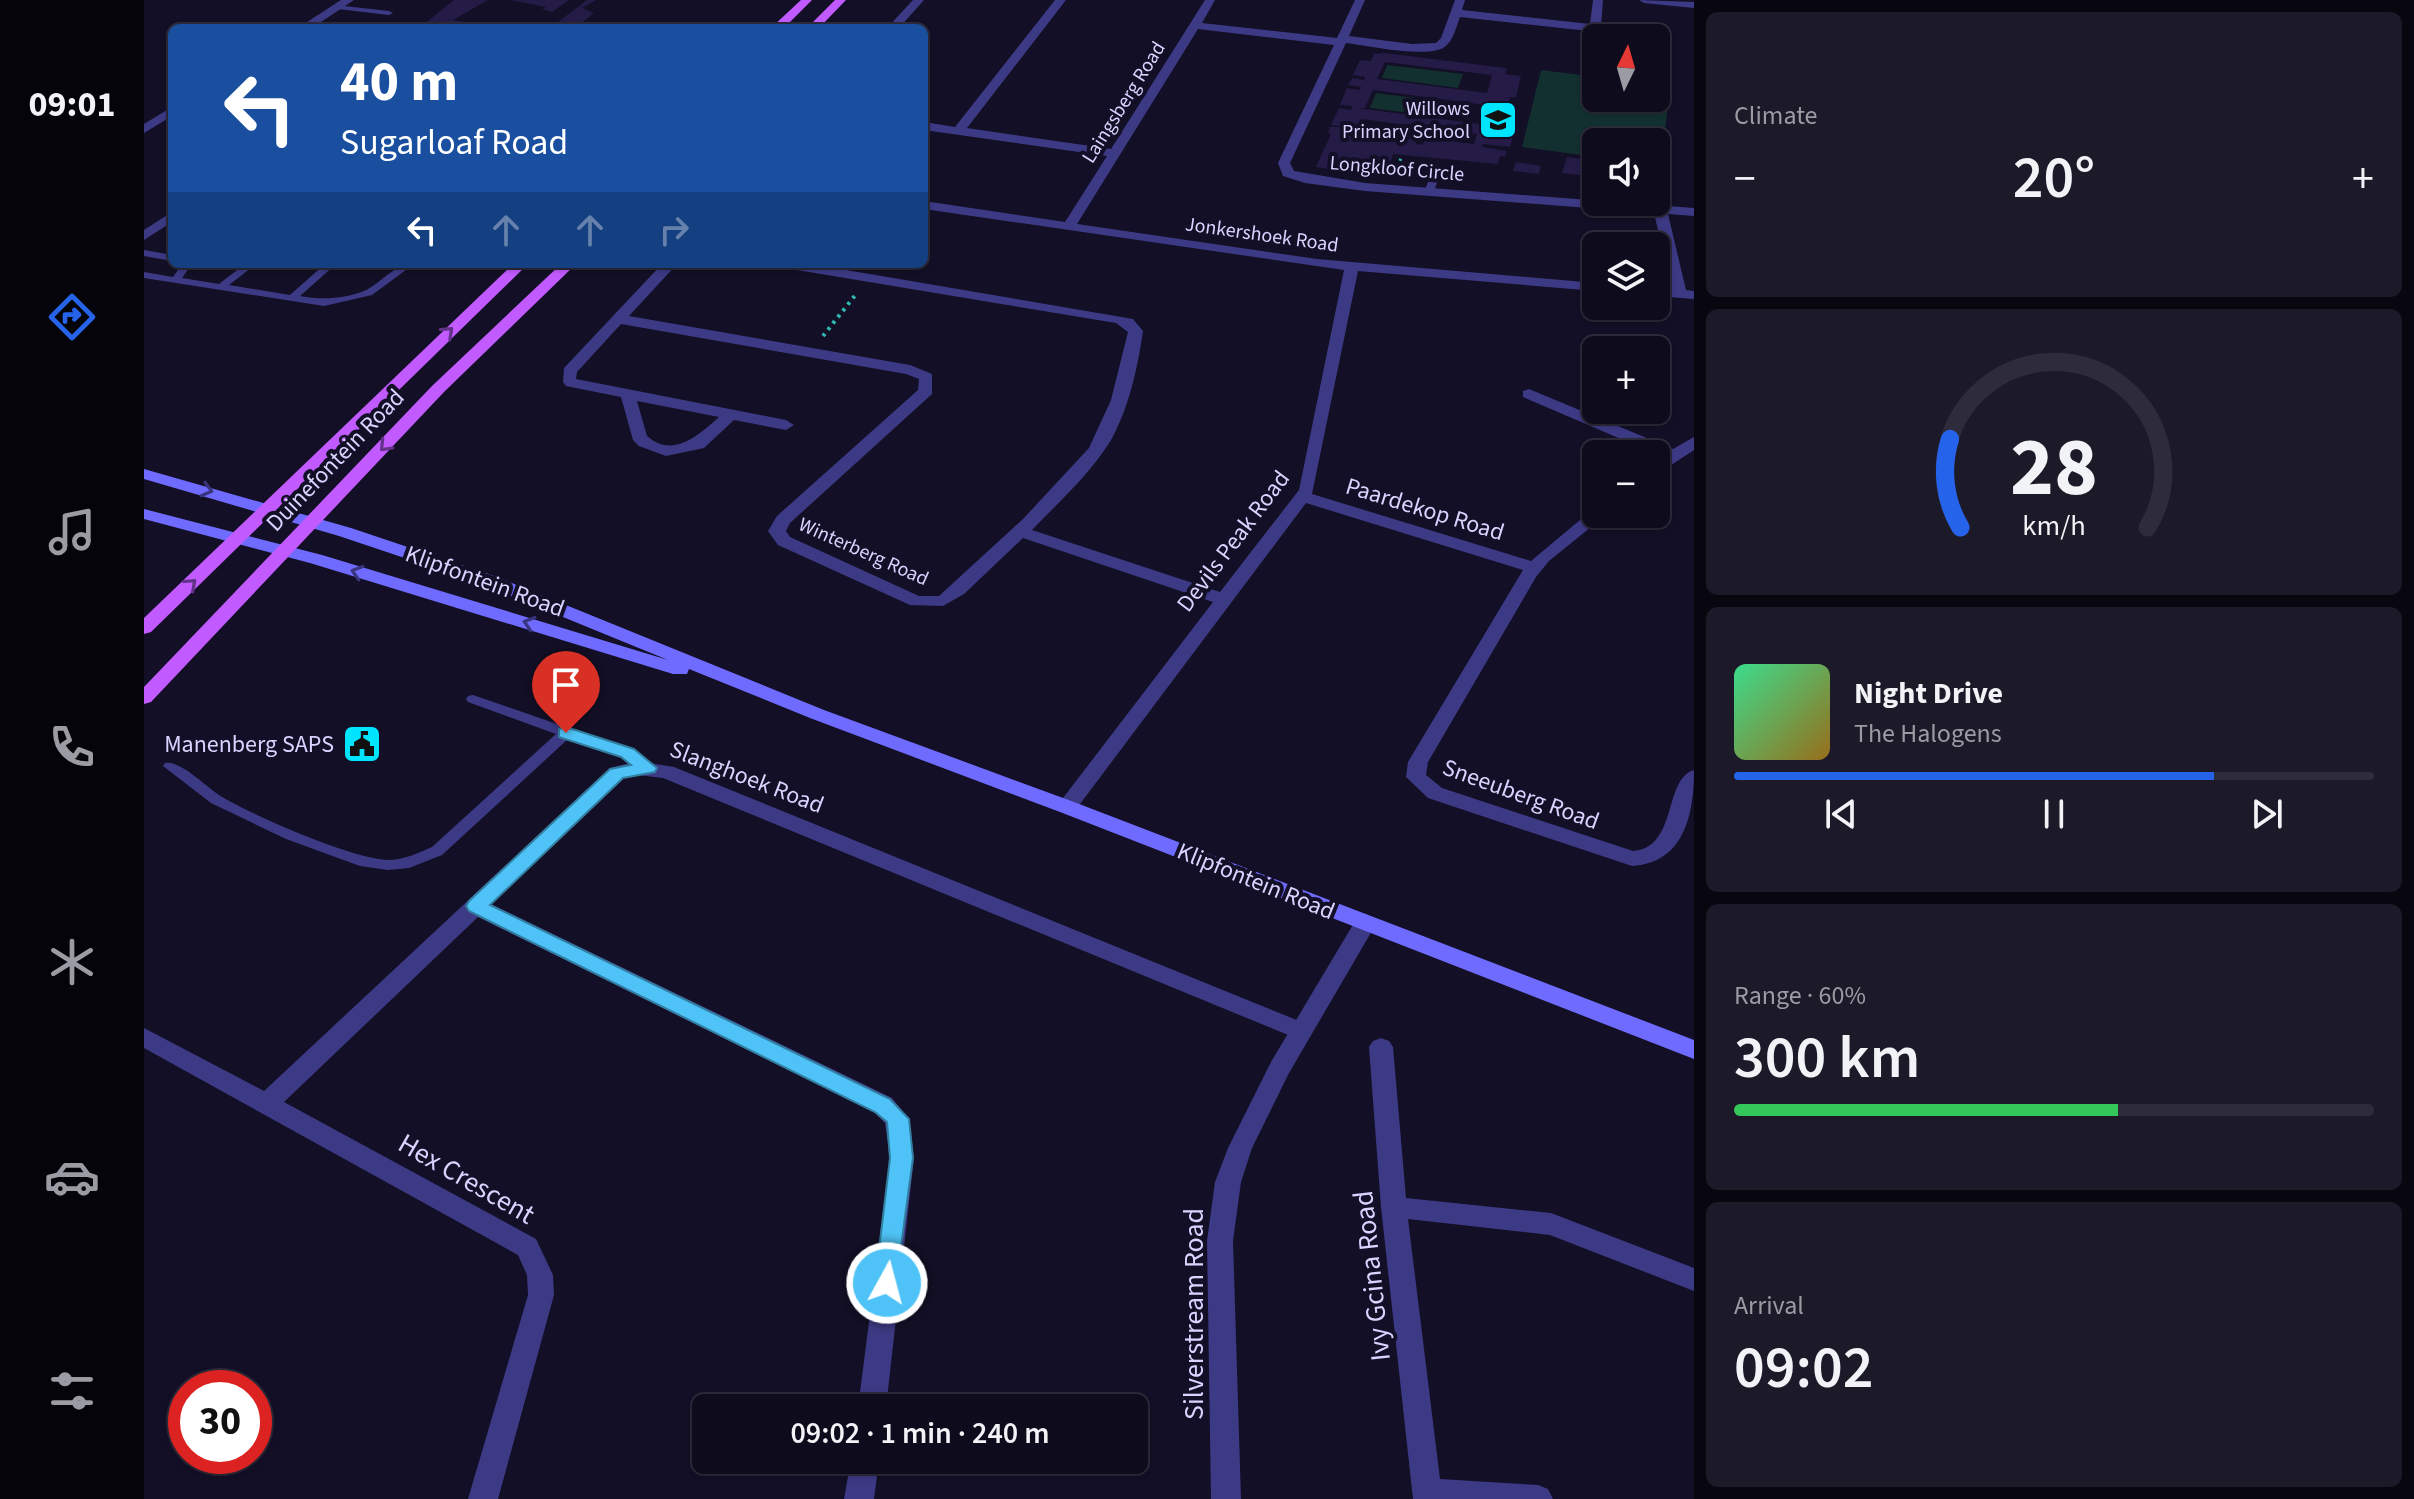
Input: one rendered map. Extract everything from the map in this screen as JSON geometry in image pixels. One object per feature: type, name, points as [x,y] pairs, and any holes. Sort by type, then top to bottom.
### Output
[{"type":"main road","points":[[781,24],[807,0]]},
{"type":"main road","points":[[817,24],[841,0]]},
{"type":"main road","name":"Duinefontein Road","points":[[144,628],[517,268]]},
{"type":"main road","name":"Duinefontein Road","points":[[144,698],[438,389],[565,268]]},
{"type":"main road","name":"Klipfontein Road","points":[[144,474],[312,522],[491,581],[817,714],[1067,807],[1694,1050]]},
{"type":"main road","name":"Klipfontein Road","points":[[144,514],[284,551],[516,619],[817,714]]},
{"type":"street","points":[[897,24],[919,0]]},
{"type":"street","points":[[958,131],[1061,0]]},
{"type":"street","name":"Laingsberg Road","points":[[1069,226],[1210,0]]},
{"type":"street","name":"Longkloof Circle","points":[[1360,0],[1284,163],[1284,169],[1305,179],[1431,186],[1582,202]]},
{"type":"street","points":[[1194,25],[1433,47],[1443,43],[1460,0]]},
{"type":"street","points":[[1596,24],[1598,0]]},
{"type":"street","points":[[1644,0],[1694,5]]},
{"type":"street","points":[[310,24],[343,3]]},
{"type":"street","points":[[1455,13],[1582,27]]},
{"type":"street","points":[[144,129],[168,114]]},
{"type":"street","points":[[928,127],[1115,153]]},
{"type":"street","name":"Jonkershoek Road","points":[[928,206],[1352,267],[1582,286]]},
{"type":"street","name":"Longkloof Circle","points":[[1670,211],[1694,212]]},
{"type":"street","points":[[1662,216],[1687,295]]},
{"type":"street","points":[[144,236],[168,219]]},
{"type":"street","name":"Devils Peak Road","points":[[1067,807],[1303,497],[1311,481],[1352,267]]},
{"type":"street","points":[[666,268],[573,366],[568,379],[583,387],[786,425]]},
{"type":"street","name":"Winterberg Road","points":[[618,319],[910,370],[927,377],[926,391],[783,520],[777,531],[784,541],[916,601],[943,601],[1019,531],[1097,450],[1104,438],[1136,335],[1134,326],[1118,319],[846,268]]},
{"type":"street","points":[[1529,394],[1675,456]]},
{"type":"street","points":[[628,395],[639,437],[645,443],[666,451],[698,445],[731,414]]},
{"type":"street","points":[[1670,460],[1694,442]]},
{"type":"street","name":"Paardekop Road","points":[[1303,497],[1533,567]]},
{"type":"street","name":"Sneeuberg Road","points":[[1582,527],[1533,567],[1418,762],[1419,783],[1435,793],[1632,859],[1646,858],[1665,847],[1694,777]]},
{"type":"street","points":[[1019,531],[1223,599]]},
{"type":"street","name":"Slanghoek Road","points":[[267,1103],[617,773],[648,768],[822,834],[1301,1031]]},
{"type":"street","points":[[476,906],[883,1105],[897,1119],[902,1158],[874,1394]]},
{"type":"street","name":"Silverstream Road","points":[[1226,1499],[1220,1241],[1223,1205],[1240,1148],[1301,1031],[1365,924]]},
{"type":"street","name":"Hex Crescent","points":[[144,1037],[527,1247],[537,1263],[541,1295],[483,1499]]},
{"type":"street","name":"Ivy Gcina Road","points":[[1381,1047],[1394,1207],[1427,1496]]},
{"type":"street","points":[[1394,1207],[1551,1224],[1694,1280]]},
{"type":"street","points":[[859,1499],[863,1474]]},
{"type":"street","points":[[1427,1496],[1538,1499]]},
{"type":"lane","points":[[343,3],[389,13]]},
{"type":"lane","points":[[144,253],[168,257]]},
{"type":"lane","points":[[176,280],[184,268]]},
{"type":"lane","points":[[219,288],[246,268]]},
{"type":"lane","points":[[291,299],[326,268]]},
{"type":"lane","points":[[144,275],[324,303],[349,300],[368,293],[403,268]]},
{"type":"lane","points":[[473,699],[627,753],[648,768]]},
{"type":"lane","points":[[170,766],[216,800],[291,835],[365,862],[388,865],[409,863],[437,851],[566,733]]},
{"type":"path","points":[[815,347],[865,283]]},
{"type":"green space","points":[[1387,65],[1463,74],[1458,88],[1382,78]]},
{"type":"green space","points":[[1541,70],[1582,75],[1582,112],[1667,112],[1665,128],[1582,128],[1582,155],[1522,147]]},
{"type":"green space","points":[[1376,93],[1453,103],[1449,118],[1370,108]]},
{"type":"building","points":[[454,0],[488,0],[453,20],[477,24],[424,24]]},
{"type":"building","points":[[511,0],[569,0],[552,12],[542,9],[546,7]]},
{"type":"building","points":[[587,0],[596,0],[582,8],[594,13],[580,24],[555,24]]},
{"type":"building","points":[[1374,54],[1507,68],[1505,74],[1521,76],[1516,97],[1506,98],[1510,98],[1508,105],[1513,106],[1509,121],[1504,120],[1502,127],[1488,127],[1515,131],[1510,147],[1483,144],[1482,147],[1507,151],[1505,157],[1500,156],[1498,164],[1393,154],[1388,175],[1382,177],[1316,167],[1331,134],[1328,133],[1330,127],[1346,127],[1331,125],[1339,108],[1351,110],[1352,106],[1340,105],[1347,88],[1360,90],[1361,87],[1348,85],[1352,78],[1364,80],[1365,77],[1353,75],[1360,60],[1371,61]],"holes":[[[1385,62],[1492,75],[1487,93],[1377,79]],[[1373,90],[1485,105],[1479,124],[1357,108],[1365,108]],[[1361,119],[1477,134],[1474,144],[1425,138],[1423,145],[1416,144],[1418,137],[1357,129]]]},
{"type":"building","points":[[1567,157],[1582,159],[1582,175],[1562,173]]},
{"type":"building","points":[[1516,162],[1541,166],[1539,174],[1513,171]]},
{"type":"place","name":"Willows Primary School","points":[[1498,120]]},
{"type":"place","name":"Manenberg SAPS","points":[[362,744]]},
{"type":"route","points":[[566,733],[627,753],[648,768],[617,773],[476,906],[883,1105],[897,1119],[902,1158],[887,1283]]}]
